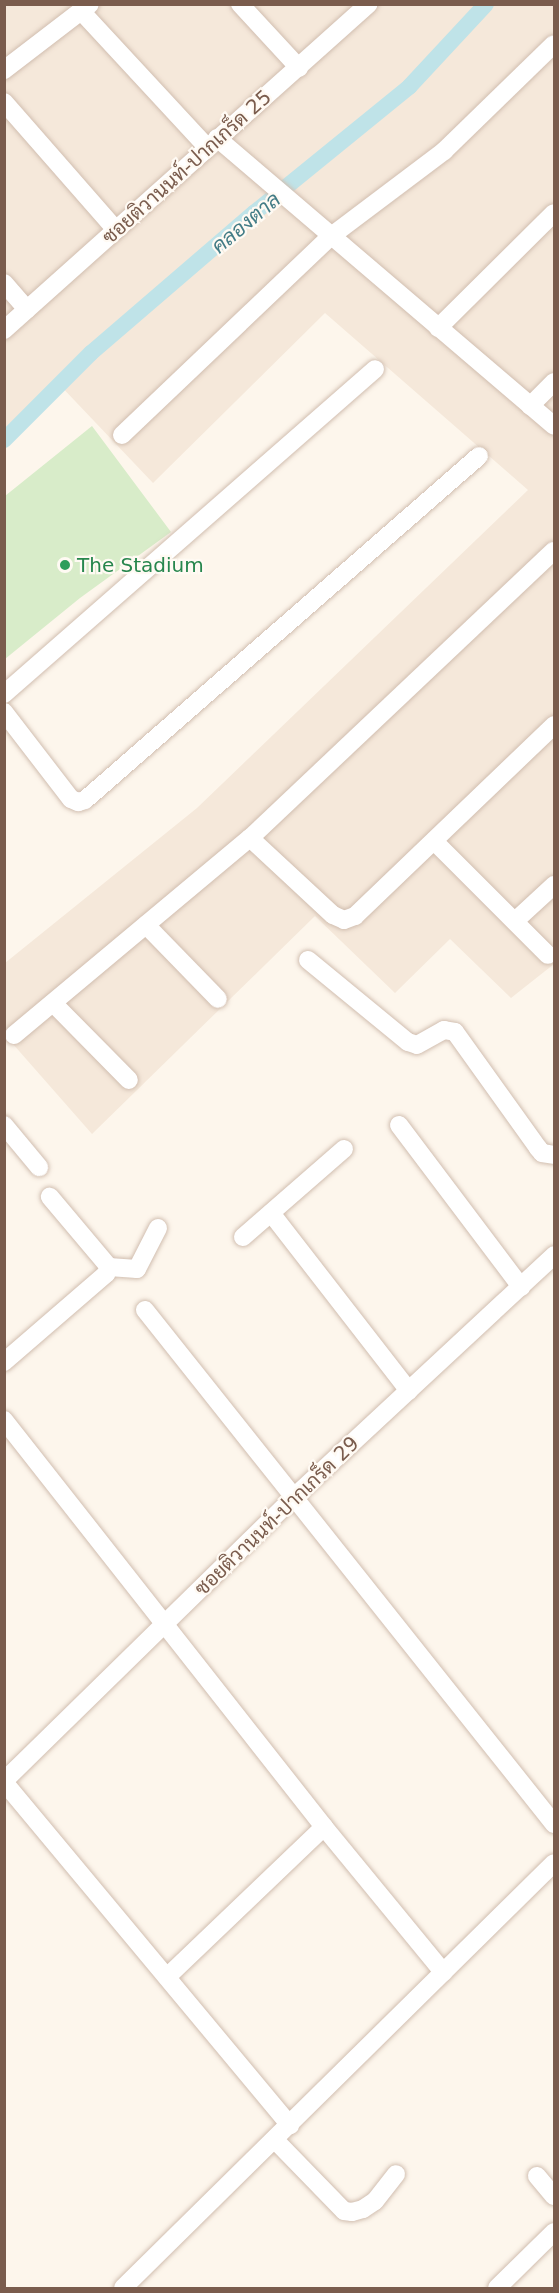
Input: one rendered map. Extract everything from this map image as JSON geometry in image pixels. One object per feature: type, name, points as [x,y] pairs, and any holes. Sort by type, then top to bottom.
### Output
[{"type":"street","points":[[240,4],[299,68]]},
{"type":"street","name":"ซอยติวานนท์-ปากเกร็ด 25","points":[[4,330],[369,4]]},
{"type":"street","points":[[4,70],[85,8],[212,142],[283,196],[555,426]]},
{"type":"street","points":[[122,435],[330,237],[444,151],[555,44]]},
{"type":"street","points":[[4,102],[116,230]]},
{"type":"street","points":[[438,328],[555,213]]},
{"type":"street","points":[[4,283],[27,309]]},
{"type":"street","points":[[4,694],[375,369]]},
{"type":"street","points":[[530,406],[555,382]]},
{"type":"street","points":[[4,712],[71,799],[78,802],[85,800],[479,456]]},
{"type":"street","points":[[14,1035],[250,838],[555,551]]},
{"type":"street","points":[[250,838],[333,915],[344,920],[355,916],[555,725]]},
{"type":"street","points":[[434,841],[548,955]]},
{"type":"street","points":[[515,921],[555,885]]},
{"type":"street","points":[[146,925],[218,999]]},
{"type":"street","points":[[308,960],[408,1042],[417,1045],[444,1030],[455,1032],[538,1149],[542,1153],[555,1155]]},
{"type":"street","points":[[53,1003],[129,1080]]},
{"type":"street","points":[[399,1125],[521,1287]]},
{"type":"street","points":[[7,1133],[39,1167]]},
{"type":"street","points":[[243,1237],[344,1149]]},
{"type":"street","points":[[50,1197],[109,1267],[137,1269],[159,1228]]},
{"type":"street","points":[[272,1213],[409,1390]]},
{"type":"street","name":"ซอยติวานนท์-ปากเกร็ด 29","points":[[4,1781],[294,1497],[555,1255]]},
{"type":"street","points":[[4,1362],[106,1274],[109,1267]]},
{"type":"street","points":[[145,1310],[555,1824]]},
{"type":"street","points":[[4,1420],[324,1827],[443,1972]]},
{"type":"street","points":[[4,1781],[290,2125]]},
{"type":"street","points":[[167,1977],[324,1827]]},
{"type":"street","points":[[123,2289],[142,2282],[274,2140],[555,1863]]},
{"type":"street","points":[[274,2140],[344,2211],[363,2210],[375,2201],[396,2174]]},
{"type":"street","points":[[537,2176],[555,2196]]},
{"type":"street","points":[[503,2287],[555,2232]]},
{"type":"shaded area","points":[[5,5],[554,5],[554,964],[511,998],[450,939],[395,993],[315,916],[92,1134],[5,1035],[5,963],[197,808],[528,490],[325,313],[153,483],[56,381],[5,428]]},
{"type":"green space","name":"The Stadium","points":[[92,426],[171,532],[80,598],[5,659],[5,496]]},
{"type":"waterway","name":"คลองตาล","points":[[4,440],[91,353],[254,213],[409,87],[486,4]]},
{"type":"place","name":"The Stadium","points":[[65,565]]}]
